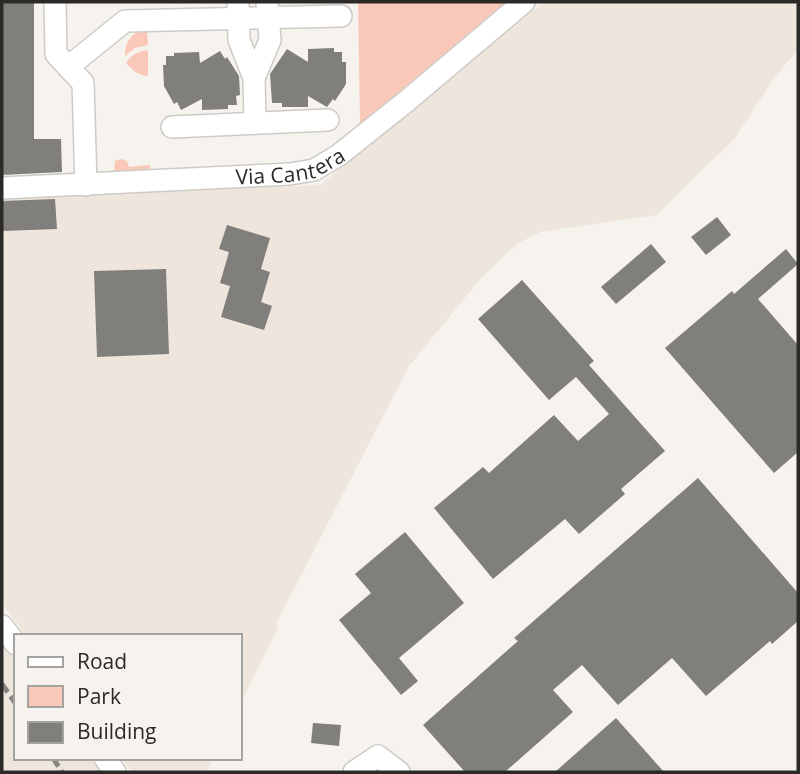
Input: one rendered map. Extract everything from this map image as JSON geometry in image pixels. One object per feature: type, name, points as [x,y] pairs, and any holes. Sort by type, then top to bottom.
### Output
[{"type":"street","points":[[55,2],[56,54],[83,83],[86,185]]},
{"type":"street","name":"Via Cantera","points":[[2,188],[290,174],[314,170],[339,155],[408,100],[524,2]]},
{"type":"street","points":[[68,67],[125,21],[238,10],[341,16]]},
{"type":"street","points":[[238,10],[239,40],[254,78],[255,124]]},
{"type":"street","points":[[254,78],[270,40],[268,10]]},
{"type":"street","points":[[172,127],[328,120]]},
{"type":"street","points":[[2,626],[14,641]]},
{"type":"street","points":[[354,772],[378,756],[398,772]]},
{"type":"shaded area","points":[[544,2],[798,2],[798,49],[773,80],[735,138],[657,215],[540,232],[517,244],[482,277],[409,366],[276,624],[279,626],[242,701],[242,634],[24,634],[2,604],[2,199],[320,185]]},
{"type":"shaded area","points":[[2,643],[14,658],[14,760],[91,760],[100,772],[2,772]]},
{"type":"shaded area","points":[[123,760],[212,760],[207,772],[132,772]]},
{"type":"green space","points":[[358,2],[507,2],[360,124]]},
{"type":"green space","points":[[147,28],[148,45],[135,48],[125,56],[130,38]]},
{"type":"green space","points":[[148,50],[148,76],[141,75],[126,63],[135,54]]},
{"type":"green space","points":[[115,161],[127,161],[129,167],[150,165],[150,172],[114,172]]},
{"type":"building","points":[[2,2],[34,2],[34,139],[61,139],[62,172],[2,175]]},
{"type":"building","points":[[334,48],[334,52],[342,52],[342,62],[346,62],[346,84],[335,101],[333,99],[327,107],[308,96],[308,107],[282,107],[282,103],[272,103],[270,74],[287,49],[308,62],[308,49]]},
{"type":"building","points":[[220,51],[239,76],[240,95],[236,96],[237,105],[228,105],[228,109],[202,110],[202,99],[181,110],[177,102],[174,104],[164,86],[163,65],[166,65],[166,56],[199,52],[200,63]]},
{"type":"building","points":[[55,199],[57,229],[2,231],[2,201]]},
{"type":"building","points":[[717,217],[731,235],[706,255],[691,237]]},
{"type":"building","points":[[227,225],[270,238],[261,269],[270,272],[261,302],[272,306],[264,330],[221,317],[230,286],[220,283],[229,252],[219,249]]},
{"type":"building","points":[[651,244],[666,262],[616,304],[601,287]]},
{"type":"building","points":[[786,249],[798,264],[758,299],[798,345],[798,452],[774,473],[665,348]]},
{"type":"building","points":[[166,269],[169,354],[97,357],[94,271]]},
{"type":"building","points":[[522,280],[594,361],[589,365],[665,451],[621,489],[625,494],[579,534],[565,519],[493,579],[434,508],[483,467],[489,473],[554,415],[578,441],[609,414],[576,377],[549,400],[478,319]]},
{"type":"building","points":[[698,478],[798,593],[798,621],[772,644],[770,641],[706,696],[672,658],[618,705],[582,665],[553,690],[573,712],[505,772],[465,772],[423,725],[518,641],[514,638]]},
{"type":"building","points":[[405,532],[464,603],[399,658],[418,681],[401,695],[339,620],[371,593],[355,574]]},
{"type":"building","points":[[616,718],[664,772],[555,772]]},
{"type":"building","points":[[313,723],[341,725],[339,746],[311,743]]},
{"type":"railway","points":[[2,684],[14,701]]},
{"type":"railway","points":[[54,760],[62,772]]}]
